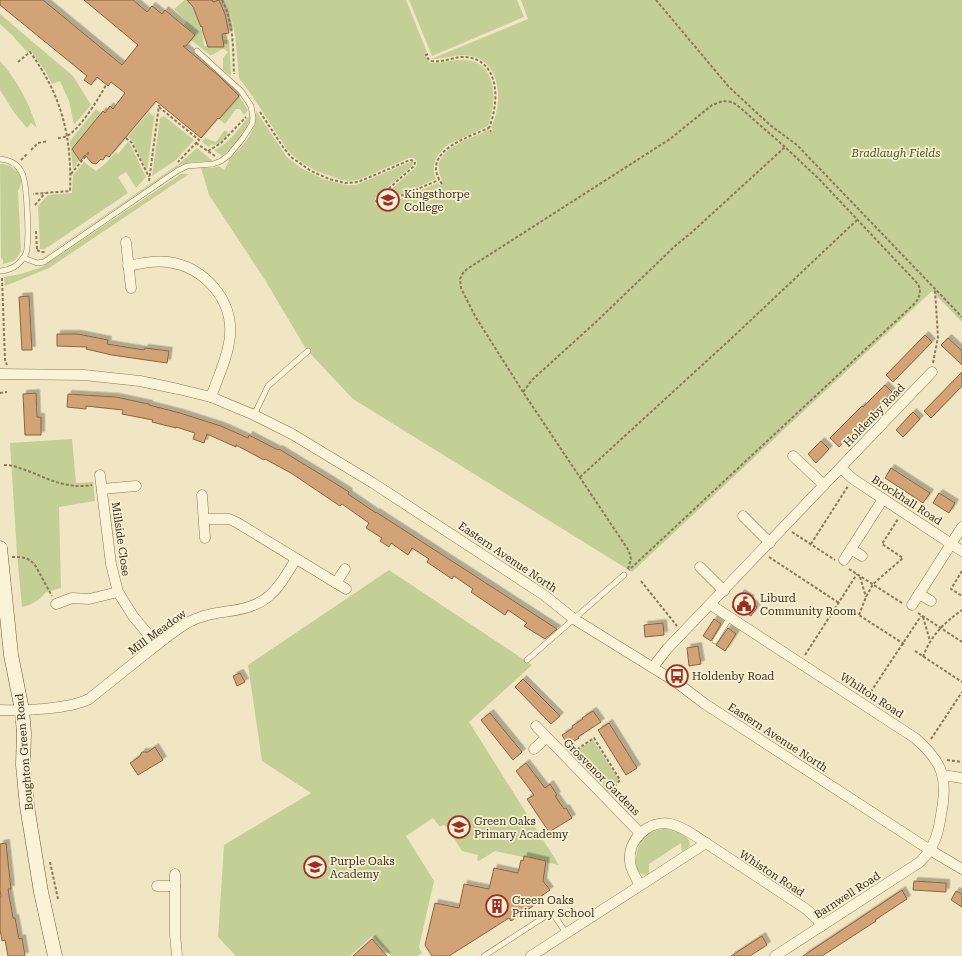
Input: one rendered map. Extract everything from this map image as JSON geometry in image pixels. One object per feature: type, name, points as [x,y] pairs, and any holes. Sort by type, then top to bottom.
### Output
[{"type":"street","points":[[126,242],[131,288]]},
{"type":"street","points":[[128,266],[157,262],[167,262],[181,265],[201,275],[212,284],[217,291],[225,306],[230,334],[227,349],[211,397]]},
{"type":"street","name":"Holdenby Road","points":[[653,667],[683,633],[932,372]]},
{"type":"street","name":"Eastern Avenue North","points":[[0,374],[66,374],[115,377],[178,389],[211,397],[254,415],[292,434],[355,472],[544,595],[574,619],[653,667],[705,704],[930,850],[962,869]]},
{"type":"street","points":[[793,456],[824,486]]},
{"type":"street","name":"Brockhall Road","points":[[841,468],[853,479],[962,551]]},
{"type":"street","name":"Millside Close","points":[[136,486],[101,482],[111,564],[118,592],[121,600],[157,645]]},
{"type":"street","points":[[202,495],[205,538]]},
{"type":"street","points":[[842,562],[883,499]]},
{"type":"street","points":[[743,516],[770,543]]},
{"type":"street","points":[[204,519],[223,519],[236,522],[346,589]]},
{"type":"street","points":[[911,607],[962,527]]},
{"type":"street","name":"Boughton Green Road","points":[[0,548],[11,655],[22,710],[24,733],[23,765],[27,806],[41,892],[55,956]]},
{"type":"street","points":[[851,549],[862,556]]},
{"type":"street","name":"Mill Meadow","points":[[0,710],[42,709],[82,702],[89,699],[179,628],[197,618],[254,606],[266,599],[276,590],[296,559]]},
{"type":"street","points":[[700,567],[724,591]]},
{"type":"street","points":[[336,583],[344,569]]},
{"type":"street","name":"Millside Close","points":[[56,604],[72,598],[90,600],[118,592]]},
{"type":"street","points":[[919,594],[931,601]]},
{"type":"street","name":"Whilton Road","points":[[711,605],[915,738],[926,747],[937,762],[943,775],[945,792],[938,833],[930,850]]},
{"type":"street","name":"Grosvenor Gardens","points":[[536,726],[640,833]]},
{"type":"street","points":[[534,749],[546,738]]},
{"type":"street","points":[[943,775],[962,778]]},
{"type":"street","name":"Whiston Road","points":[[640,833],[647,828],[666,823],[683,828],[806,909],[822,926]]},
{"type":"street","points":[[640,833],[632,847],[630,857],[632,871],[640,885]]},
{"type":"street","points":[[531,956],[706,844]]},
{"type":"street","name":"Barnwell Road","points":[[775,956],[920,862],[930,850]]},
{"type":"street","points":[[175,874],[175,934],[177,956]]},
{"type":"street","points":[[157,886],[175,886]]},
{"type":"lane","points":[[24,258],[37,263],[44,262],[177,171],[187,166],[214,164],[229,155],[238,145],[248,131],[253,118],[252,109],[247,99],[235,84],[197,51]]},
{"type":"lane","points":[[0,159],[14,164],[20,170],[24,178],[28,244],[24,258],[18,265],[13,268],[0,271]]},
{"type":"lane","points":[[254,415],[268,386],[308,351]]},
{"type":"lane","points":[[527,660],[624,575]]},
{"type":"lane","points":[[715,641],[730,617]]},
{"type":"lane","points":[[484,956],[552,912],[566,933]]},
{"type":"path","points":[[222,0],[229,17],[232,36],[234,78]]},
{"type":"path","points":[[656,0],[729,87],[770,125],[797,144],[962,318]]},
{"type":"path","points":[[18,62],[30,52],[46,74],[59,104],[67,136],[71,174],[70,191],[32,194]]},
{"type":"path","points":[[428,54],[426,55],[431,61],[464,57],[478,60],[486,67],[492,77],[496,96],[493,118],[489,128],[450,146],[443,151],[436,165],[436,174],[442,184]]},
{"type":"path","points":[[58,138],[67,136],[76,128],[96,103],[106,85]]},
{"type":"path","points":[[727,101],[737,105],[819,179],[918,284],[920,294],[918,300],[624,575],[631,562],[631,555],[629,551],[523,392],[475,316],[461,288],[460,279],[465,271],[670,139],[706,110],[717,103],[727,101]]},
{"type":"path","points":[[126,138],[132,143],[149,180],[159,106],[199,140],[196,143],[208,151],[231,135],[256,105],[283,147],[294,160],[311,171],[329,179],[345,183],[358,182],[410,160],[414,161],[415,163],[413,167],[378,198],[376,201],[379,205],[439,180]]},
{"type":"path","points":[[489,128],[491,132]]},
{"type":"path","points":[[31,150],[38,144],[48,141]]},
{"type":"path","points":[[523,392],[532,380],[598,321],[675,246],[691,234],[785,147]]},
{"type":"path","points":[[71,174],[89,152]]},
{"type":"path","points":[[35,205],[46,193]]},
{"type":"path","points":[[580,477],[734,336],[857,220]]},
{"type":"path","points":[[2,276],[1,305],[6,365]]},
{"type":"path","points":[[932,372],[938,337],[934,289]]},
{"type":"path","points":[[0,393],[6,392]]},
{"type":"path","points":[[4,465],[13,466],[71,486],[81,486],[101,482]]},
{"type":"path","points":[[811,544],[853,479]]},
{"type":"path","points":[[859,615],[873,584],[903,558],[882,544],[902,511]]},
{"type":"path","points":[[785,527],[842,562],[858,575],[911,607],[962,642]]},
{"type":"path","points":[[761,552],[840,603]]},
{"type":"path","points":[[11,558],[22,556],[31,560],[35,564],[56,604]]},
{"type":"path","points":[[962,570],[951,589],[962,596]]},
{"type":"path","points":[[800,663],[858,575]]},
{"type":"path","points":[[858,575],[866,597]]},
{"type":"path","points":[[642,581],[683,633]]},
{"type":"path","points":[[851,610],[903,644]]},
{"type":"path","points":[[923,656],[930,641],[946,622],[962,610]]},
{"type":"path","points":[[922,616],[930,641]]},
{"type":"path","points":[[863,704],[922,616]]},
{"type":"path","points":[[915,651],[962,682]]},
{"type":"path","points":[[926,747],[962,692]]},
{"type":"path","points":[[565,757],[594,738],[620,780],[605,798]]},
{"type":"path","points":[[937,762],[942,759],[962,762]]},
{"type":"path","points":[[50,862],[58,899]]},
{"type":"green space","points":[[187,0],[191,5],[197,16],[204,46],[224,47],[223,40],[229,40],[231,76],[223,70],[223,58],[228,52],[222,49],[210,55],[191,40],[195,35],[184,25],[187,21],[174,9]]},
{"type":"green space","points":[[225,0],[406,0],[427,52],[425,54],[429,62],[437,63],[467,60],[477,63],[485,69],[490,77],[493,96],[493,107],[488,126],[449,144],[441,151],[434,164],[434,174],[436,179],[380,203],[379,200],[415,168],[417,161],[414,158],[409,158],[358,180],[349,181],[316,171],[298,160],[288,151],[239,78],[235,35],[231,16]]},
{"type":"green space","points":[[409,0],[517,0],[524,17],[432,56]]},
{"type":"green space","name":"Bradlaugh Fields","points":[[521,0],[962,0],[962,322],[932,291],[632,572],[353,399],[306,349],[265,280],[209,195],[201,168],[213,168],[219,166],[224,170],[229,161],[228,160],[239,150],[252,132],[256,118],[256,111],[287,157],[301,168],[323,179],[346,185],[356,185],[413,162],[412,166],[375,198],[375,203],[378,206],[386,205],[438,183],[440,185],[443,182],[439,171],[439,162],[450,148],[488,130],[490,133],[493,131],[491,127],[495,118],[498,96],[494,75],[489,67],[481,60],[466,55],[431,59],[528,19]]},
{"type":"green space","points":[[0,14],[73,76],[91,105],[74,125],[69,101],[60,81],[52,84],[46,72],[31,51],[28,53],[0,24]]},
{"type":"green space","points":[[0,61],[12,76],[22,93],[37,128],[31,123],[27,128],[13,111],[0,90]]},
{"type":"green space","points":[[239,96],[248,110],[244,115],[240,109],[236,109],[225,124],[219,119]]},
{"type":"green space","points":[[96,109],[101,113],[72,149],[79,161],[73,169],[70,141]]},
{"type":"green space","points":[[149,112],[153,116],[155,112],[147,171],[133,142],[128,137]]},
{"type":"green space","points":[[250,115],[247,127],[231,148],[222,156],[214,150],[225,144]]},
{"type":"green space","points":[[164,116],[194,140],[176,160],[152,176],[160,118]]},
{"type":"green space","points":[[224,131],[227,131],[228,134],[219,144],[212,144],[209,147],[202,142],[205,138],[216,142]]},
{"type":"green space","points":[[128,142],[146,177],[136,188],[126,172],[118,177],[128,193],[45,249],[40,249],[38,206],[48,195],[72,193],[73,175],[84,162],[96,171],[116,152],[118,154]]},
{"type":"green space","points":[[197,148],[213,161],[190,162],[180,165],[42,258],[179,164]]},
{"type":"green space","points":[[0,164],[10,166],[15,169],[20,176],[21,181],[18,191],[21,250],[14,261],[3,264],[3,260],[1,258]]},
{"type":"green space","points":[[181,174],[189,174],[49,268],[5,286],[4,277],[21,274],[42,267]]},
{"type":"green space","points":[[72,439],[76,483],[93,482],[95,501],[59,507],[61,588],[46,592],[36,602],[22,607],[10,443]]},
{"type":"green space","points":[[389,570],[532,665],[469,722],[559,865],[495,851],[479,861],[477,860],[478,855],[462,851],[446,826],[443,825],[440,827],[433,818],[406,836],[434,881],[419,947],[422,953],[418,956],[391,956],[372,936],[350,956],[236,956],[218,937],[224,845],[311,793],[262,761],[248,665]]},
{"type":"green space","points":[[593,740],[619,780],[608,793],[604,789],[602,781],[583,762],[573,758],[570,755]]},
{"type":"green space","points":[[664,829],[675,830],[681,833],[687,837],[690,846],[682,852],[681,843],[649,864],[649,874],[643,874],[636,866],[637,853],[642,839],[646,835]]},
{"type":"building","points":[[0,0],[43,0],[122,65],[138,45],[84,0],[133,0],[147,12],[152,6],[162,14],[165,10],[195,35],[186,46],[183,46],[219,76],[239,96],[201,138],[156,101],[109,157],[106,155],[103,160],[101,159],[96,164],[92,163],[85,155],[80,161],[72,149],[103,111],[105,113],[110,106],[113,109],[125,93],[111,82],[108,86],[97,77],[91,85],[84,80],[87,76],[0,5]]},
{"type":"building","points":[[187,0],[212,0],[213,2],[219,0],[225,14],[229,33],[222,34],[224,47],[208,47],[202,26],[201,27],[193,7]]},
{"type":"building","points":[[29,296],[32,350],[22,350],[19,297]]},
{"type":"building","points":[[57,334],[78,334],[108,340],[107,344],[144,350],[145,348],[169,351],[167,363],[112,355],[86,349],[87,347],[57,346]]},
{"type":"building","points":[[925,335],[932,342],[893,382],[886,375]]},
{"type":"building","points":[[948,338],[962,351],[962,365],[941,345]]},
{"type":"building","points":[[962,372],[962,386],[931,418],[924,411]]},
{"type":"building","points":[[885,385],[892,392],[839,447],[830,438]]},
{"type":"building","points":[[36,393],[37,417],[41,417],[41,435],[25,435],[23,394]]},
{"type":"building","points":[[68,394],[116,397],[149,404],[221,426],[248,438],[249,435],[278,450],[279,449],[349,492],[348,494],[376,513],[557,629],[545,639],[524,626],[527,623],[508,610],[505,615],[471,592],[473,589],[454,576],[452,579],[427,562],[429,559],[412,548],[408,555],[391,543],[389,547],[380,541],[382,538],[366,528],[369,523],[342,504],[340,506],[291,473],[236,445],[236,447],[207,434],[204,443],[193,439],[195,433],[152,422],[153,420],[122,414],[123,410],[86,406],[86,409],[67,407]]},
{"type":"building","points":[[913,412],[920,419],[903,437],[896,430]]},
{"type":"building","points":[[821,441],[829,449],[816,463],[808,454]]},
{"type":"building","points":[[891,468],[930,493],[923,503],[885,478]]},
{"type":"building","points":[[939,493],[955,503],[949,513],[933,503]]},
{"type":"building","name":"Liburd Community Room","points":[[741,593],[751,599],[749,601],[757,607],[751,616],[743,611],[741,613],[732,607]]},
{"type":"building","points":[[714,619],[721,624],[711,641],[703,636]]},
{"type":"building","points":[[663,623],[664,635],[645,637],[644,625]]},
{"type":"building","points":[[728,628],[736,634],[725,651],[716,645]]},
{"type":"building","points":[[698,646],[701,664],[689,666],[687,648]]},
{"type":"building","points":[[240,673],[245,682],[237,686],[233,676]]},
{"type":"building","points":[[523,679],[560,716],[551,724],[515,687]]},
{"type":"building","points":[[593,711],[601,722],[568,745],[562,735]]},
{"type":"building","points":[[490,713],[522,752],[513,760],[481,720]]},
{"type":"building","points":[[609,723],[637,768],[626,775],[598,730]]},
{"type":"building","points":[[155,747],[163,760],[138,775],[130,763],[139,757],[142,752],[148,752]]},
{"type":"building","points":[[526,763],[545,788],[550,784],[557,795],[555,796],[564,809],[566,808],[572,818],[549,832],[527,799],[534,795],[516,771]]},
{"type":"building","points":[[6,843],[11,889],[8,889],[13,918],[15,918],[19,939],[22,938],[25,956],[8,956],[5,940],[2,941],[0,929],[0,844]]},
{"type":"building","name":"Green Oaks Primary School","points":[[524,856],[546,861],[543,881],[550,890],[537,899],[539,902],[511,921],[509,918],[449,956],[432,956],[425,945],[435,903],[459,908],[464,884],[489,889],[494,868],[518,873],[521,860],[523,861]]},
{"type":"building","points":[[914,881],[946,883],[946,892],[913,890]]},
{"type":"building","points":[[902,890],[907,899],[875,920],[876,921],[822,956],[803,956]]},
{"type":"building","points":[[956,891],[962,894],[962,907],[951,900]]},
{"type":"building","points":[[762,936],[767,945],[750,956],[731,956]]},
{"type":"building","points":[[372,939],[387,956],[353,956]]},
{"type":"place","name":"Kingsthorpe College","points":[[388,200]]},
{"type":"place","name":"Liburd Community Room","points":[[744,604]]},
{"type":"place","name":"Holdenby Road","points":[[677,676]]},
{"type":"place","name":"Green Oaks Primary Academy","points":[[459,827]]},
{"type":"place","name":"Purple Oaks Academy","points":[[315,867]]},
{"type":"place","name":"Green Oaks Primary School","points":[[497,906]]}]
